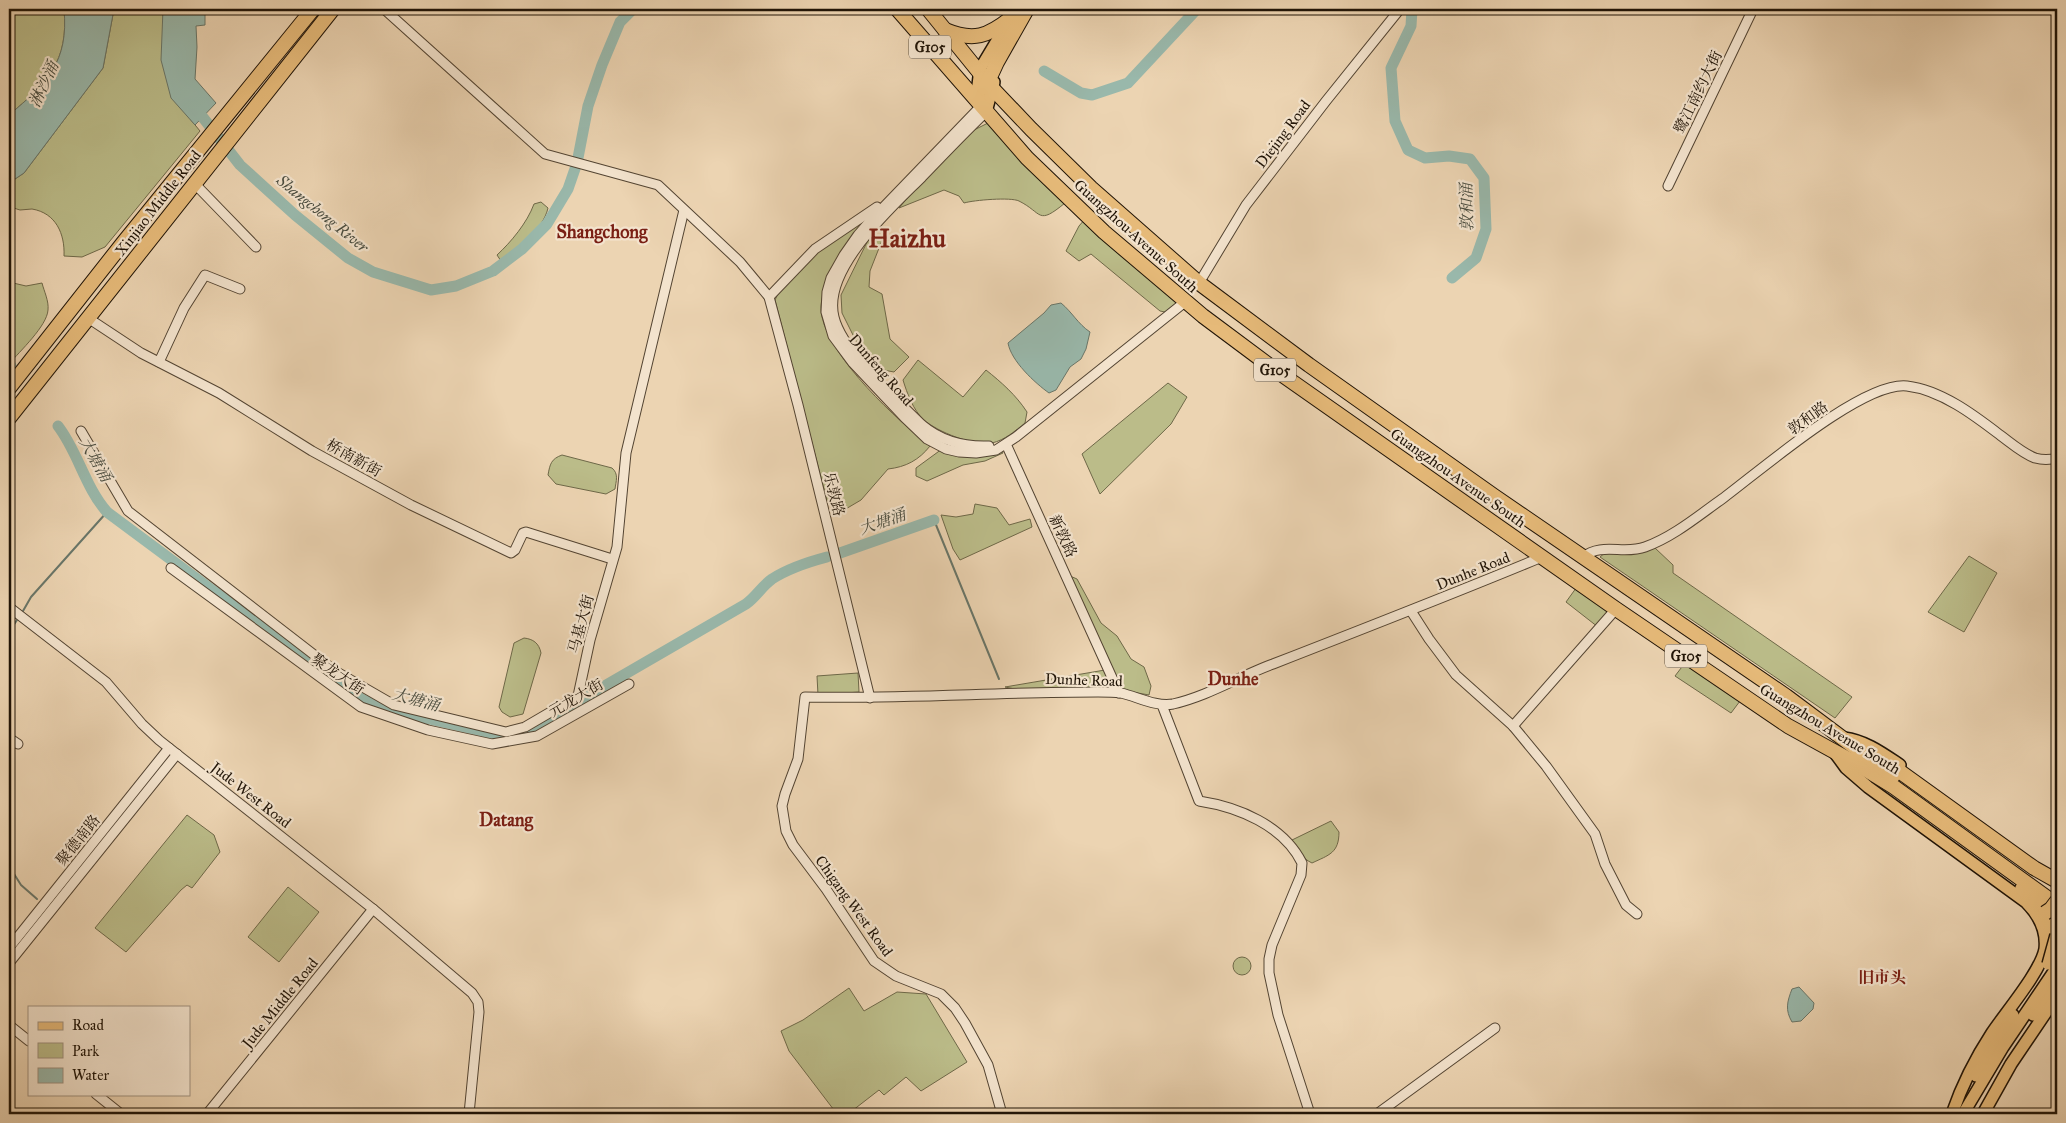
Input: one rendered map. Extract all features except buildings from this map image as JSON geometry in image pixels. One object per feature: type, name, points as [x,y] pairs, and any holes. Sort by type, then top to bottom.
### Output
[{"type":"highway","name":"Xinjiao Middle Road","points":[[9,388],[206,140],[313,9]]},
{"type":"highway","name":"Xinjiao Middle Road","points":[[9,418],[194,182],[333,9]]},
{"type":"highway","name":"Guangzhou Avenue South","points":[[897,9],[1027,158],[1104,232],[1185,302],[1274,369],[1616,609],[1788,726],[1894,787],[2057,903]]},
{"type":"highway","name":"Guangzhou Avenue South","points":[[928,9],[984,84],[1132,225],[1199,283],[1309,365],[1583,557],[1711,643],[1844,738],[1876,764],[1994,847],[2057,895]]},
{"type":"highway","points":[[945,30],[957,35],[979,36],[996,29],[1027,9]]},
{"type":"highway","points":[[1016,16],[997,62],[984,84],[985,108],[1002,107],[1017,114]]},
{"type":"highway","points":[[964,85],[984,84]]},
{"type":"highway","points":[[1027,158],[1028,145],[1035,141],[1044,142]]},
{"type":"highway","points":[[1844,738],[1883,760],[2045,875],[2057,881]]},
{"type":"highway","points":[[1834,751],[1850,766],[2030,896],[2051,914]]},
{"type":"highway","points":[[2057,903],[2051,909],[2057,936]]},
{"type":"main road","points":[[984,84],[999,70],[1035,9]]},
{"type":"main road","points":[[1844,738],[1862,742],[1884,754],[2057,875]]},
{"type":"main road","points":[[1834,751],[1846,768],[1868,787],[2026,902],[2041,922],[2051,963]]},
{"type":"main road","points":[[1972,1114],[2051,963],[2057,936]]},
{"type":"main road","points":[[1953,1114],[2023,1001],[2057,956]]},
{"type":"main road","points":[[1953,1114],[1969,1072],[1991,1034],[2034,974],[2051,963]]},
{"type":"main road","points":[[1962,1114],[2006,1049],[2057,981]]},
{"type":"main road","points":[[1984,1114],[2002,1078],[2057,996]]},
{"type":"main road","points":[[1984,1114],[2057,1006]]},
{"type":"street","points":[[384,9],[545,154],[658,185],[740,262],[769,297],[815,249],[893,196]]},
{"type":"street","name":"鹭江南约大街","points":[[1668,186],[1753,9]]},
{"type":"street","name":"Diejing Road","points":[[1199,283],[1246,205],[1326,100],[1398,12]]},
{"type":"street","name":"Dunfeng Road","points":[[985,108],[893,196],[858,235],[831,278],[827,292],[826,312],[833,336],[852,363],[904,417],[927,439],[946,449],[959,452],[996,450],[1185,302]]},
{"type":"street","name":"Dunfeng Road","points":[[985,108],[884,216],[857,248],[838,281],[832,311],[839,332],[854,354],[911,414],[931,432],[952,442],[965,445],[1006,444]]},
{"type":"street","points":[[194,182],[256,247]]},
{"type":"street","name":"马基大街","points":[[81,431],[128,511],[335,671],[394,705],[506,732],[525,727],[578,696],[586,658],[612,559],[617,547],[626,453],[684,210]]},
{"type":"street","points":[[159,362],[184,308],[205,275],[240,290]]},
{"type":"street","name":"乐敦路","points":[[769,297],[798,405],[870,698]]},
{"type":"street","name":"桥南新街","points":[[88,318],[159,362],[219,393],[312,450],[387,491],[511,553],[515,550],[522,533],[526,532],[612,559]]},
{"type":"street","name":"敦和路","points":[[1583,557],[1592,551],[1604,548],[1635,550],[1662,539],[1722,499],[1842,410],[1867,396],[1890,387],[1906,386],[1938,396],[1969,413],[2029,455],[2042,460],[2057,458]]},
{"type":"street","name":"新敦路","points":[[1006,444],[1119,693]]},
{"type":"street","name":"Dunhe Road","points":[[805,697],[870,698],[1022,692],[1119,693],[1162,705],[1194,698],[1247,674],[1411,611],[1542,557]]},
{"type":"street","name":"聚龙大街","points":[[171,568],[361,707],[428,730],[492,744],[537,736]]},
{"type":"street","name":"Jude West Road","points":[[9,607],[96,673],[142,724],[169,748],[373,909],[472,993],[478,1002],[479,1012],[469,1114]]},
{"type":"street","points":[[1513,726],[1616,609]]},
{"type":"street","points":[[1411,611],[1428,639],[1456,675],[1513,726],[1546,766],[1595,834],[1605,864],[1626,905],[1638,914]]},
{"type":"street","name":"元龙大街","points":[[537,736],[629,684]]},
{"type":"street","name":"Chigang West Road","points":[[805,697],[798,759],[784,794],[782,806],[786,831],[792,845],[826,889],[874,961],[896,976],[941,994],[955,1008],[988,1065],[1002,1114]]},
{"type":"street","points":[[1162,705],[1199,801],[1233,808],[1254,818],[1287,841],[1302,863],[1301,875],[1279,925],[1270,952],[1269,973],[1273,995],[1310,1114]]},
{"type":"street","points":[[9,738],[18,744]]},
{"type":"street","name":"聚德南路","points":[[9,948],[169,748]]},
{"type":"street","name":"聚德南路","points":[[9,963],[177,754]]},
{"type":"street","name":"Jude Middle Road","points":[[207,1114],[373,909]]},
{"type":"street","points":[[9,1025],[28,1040]]},
{"type":"street","points":[[1378,1114],[1495,1028]]},
{"type":"street","points":[[98,1096],[121,1114]]},
{"type":"green space","points":[[9,9],[64,9],[65,27],[63,43],[53,70],[34,92],[9,115]]},
{"type":"green space","points":[[114,9],[163,9],[163,19],[191,120],[200,131],[105,247],[82,257],[64,256],[61,233],[53,220],[40,211],[32,209],[20,210],[9,206],[9,183],[24,173],[103,68]]},
{"type":"green space","points":[[988,123],[1065,203],[1044,216],[1019,201],[992,199],[964,203],[959,196],[944,190],[899,208],[914,190],[974,130]]},
{"type":"green space","points":[[541,202],[548,208],[541,224],[529,238],[501,261],[497,255],[518,232],[534,204]]},
{"type":"green space","points":[[874,211],[823,295],[822,317],[828,334],[851,369],[900,421],[930,446],[912,462],[901,467],[888,469],[861,500],[844,510],[827,501],[775,300],[782,287],[805,262],[833,239]]},
{"type":"green space","points":[[1085,219],[1181,302],[1165,312],[1160,311],[1091,254],[1079,261],[1066,251],[1079,226]]},
{"type":"green space","points":[[871,234],[883,238],[870,271],[869,287],[882,294],[890,339],[909,357],[894,372],[878,369],[856,341],[842,313],[841,295]]},
{"type":"green space","points":[[9,282],[26,286],[42,283],[48,310],[38,331],[9,364]]},
{"type":"green space","points":[[918,360],[963,397],[986,370],[1008,389],[1023,406],[1027,412],[1025,423],[1010,435],[992,443],[966,440],[930,425],[920,416],[914,406],[903,380]]},
{"type":"green space","points":[[1168,383],[1187,397],[1171,424],[1100,494],[1082,454]]},
{"type":"green space","points":[[942,449],[1001,449],[1003,453],[985,461],[963,465],[927,481],[916,476],[916,468]]},
{"type":"green space","points":[[562,455],[612,468],[616,475],[615,489],[606,494],[556,484],[548,475],[550,465],[553,460]]},
{"type":"green space","points":[[975,504],[997,508],[1009,525],[1030,519],[1032,527],[960,560],[953,549],[941,515],[956,517],[973,514]]},
{"type":"green space","points":[[1655,548],[1673,565],[1673,573],[1852,697],[1835,718],[1600,557],[1606,552]]},
{"type":"green space","points":[[1969,556],[1997,573],[1964,632],[1928,612]]},
{"type":"green space","points":[[1070,576],[1077,579],[1101,623],[1117,636],[1131,659],[1144,667],[1151,686],[1149,695],[1121,690]]},
{"type":"green space","points":[[1579,584],[1611,609],[1598,627],[1566,602]]},
{"type":"green space","points":[[524,638],[535,642],[541,653],[523,714],[510,717],[502,712],[499,707],[514,643]]},
{"type":"green space","points":[[1688,659],[1743,697],[1731,713],[1675,676]]},
{"type":"green space","points":[[1105,670],[1113,686],[1111,689],[1020,690],[1005,687]]},
{"type":"green space","points":[[858,673],[859,692],[818,695],[817,676]]},
{"type":"green space","points":[[187,815],[214,835],[220,852],[192,888],[187,885],[181,890],[126,952],[95,928]]},
{"type":"green space","points":[[1331,821],[1339,832],[1339,839],[1335,849],[1312,863],[1308,861],[1302,856],[1292,840]]},
{"type":"green space","points":[[288,887],[319,912],[279,962],[248,937]]},
{"type":"green space","points":[[1242,957],[1248,960],[1251,966],[1248,972],[1242,975],[1236,972],[1233,966],[1236,960]]},
{"type":"green space","points":[[849,988],[864,1011],[897,992],[926,994],[967,1062],[921,1091],[906,1077],[884,1095],[879,1090],[848,1114],[837,1114],[789,1051],[781,1031],[803,1020]]},
{"type":"water","name":"淋沙涌","points":[[64,9],[114,9],[103,68],[24,173],[9,183],[9,115],[34,92],[53,70],[63,43],[65,27]]},
{"type":"water","points":[[163,9],[205,9],[205,25],[196,26],[195,79],[216,103],[195,125],[171,98],[161,60]]},
{"type":"water","points":[[1061,303],[1090,332],[1086,349],[1081,359],[1070,367],[1056,390],[1049,393],[1037,384],[1019,364],[1008,343],[1051,305]]},
{"type":"water","points":[[1799,987],[1814,1003],[1813,1009],[1801,1021],[1792,1022],[1788,1014],[1788,1002],[1792,989]]},
{"type":"waterway","name":"Shangchong River","points":[[194,106],[240,165],[295,215],[348,258],[373,272],[431,290],[456,286],[493,271],[522,249],[547,224],[568,189],[577,163],[588,106],[602,65],[620,22],[633,9]]},
{"type":"waterway","name":"敦和涌","points":[[1044,71],[1081,93],[1092,95],[1128,83],[1197,9]]},
{"type":"waterway","name":"敦和涌","points":[[1412,9],[1411,26],[1391,68],[1395,121],[1408,150],[1425,158],[1449,156],[1470,159],[1484,178],[1486,229],[1476,258],[1452,278]]},
{"type":"waterway","name":"大塘涌","points":[[58,426],[71,447],[93,492],[107,512],[328,676],[363,700],[394,711],[508,737],[532,728],[746,604],[768,582],[778,575],[827,557]]},
{"type":"waterway","points":[[23,611],[31,597],[107,512]]},
{"type":"waterway","points":[[934,520],[999,679]]},
{"type":"waterway","name":"大塘涌","points":[[840,553],[934,520]]},
{"type":"waterway","points":[[9,632],[17,620]]},
{"type":"waterway","points":[[9,866],[21,885],[37,899]]},
{"type":"district","name":"Shangchong","points":[[602,232]]},
{"type":"district","name":"Haizhu","points":[[907,238]]},
{"type":"district","name":"Dunhe","points":[[1233,679]]},
{"type":"district","name":"Datang","points":[[506,820]]},
{"type":"district","name":"旧市头","points":[[1882,977]]}]
